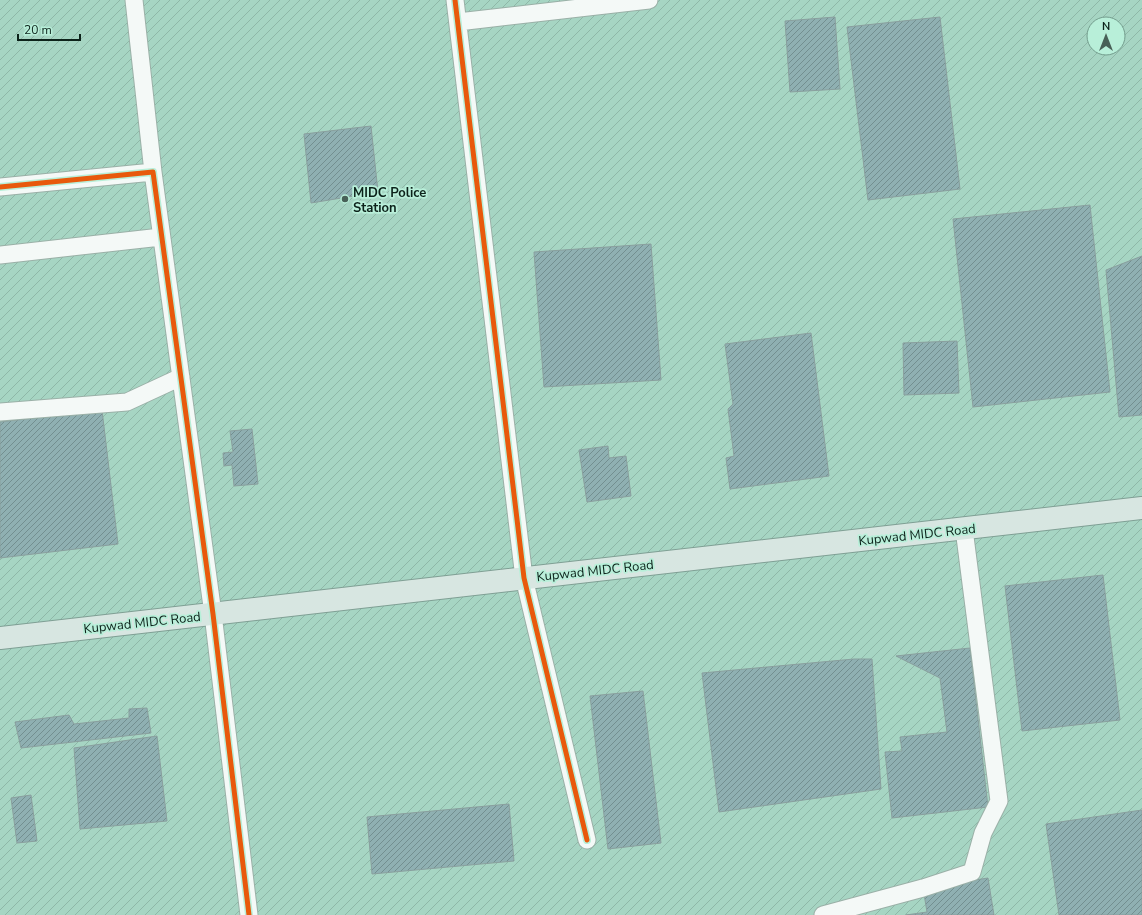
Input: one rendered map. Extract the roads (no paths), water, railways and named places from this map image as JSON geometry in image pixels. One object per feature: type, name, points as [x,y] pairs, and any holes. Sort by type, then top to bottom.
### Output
[{"type":"main road","name":"Kupwad MIDC Road","points":[[0,638],[1142,508]]},
{"type":"street","points":[[134,0],[161,237],[213,614],[249,915]]},
{"type":"street","points":[[455,0],[524,578],[587,840]]},
{"type":"street","points":[[458,22],[649,0]]},
{"type":"street","points":[[0,186],[153,172]]},
{"type":"street","points":[[0,255],[161,237]]},
{"type":"street","points":[[0,412],[127,402],[181,378]]},
{"type":"street","points":[[823,915],[923,888],[972,872],[983,833],[999,801],[964,528]]},
{"type":"place","name":"MIDC Police Station","points":[[345,199]]}]
